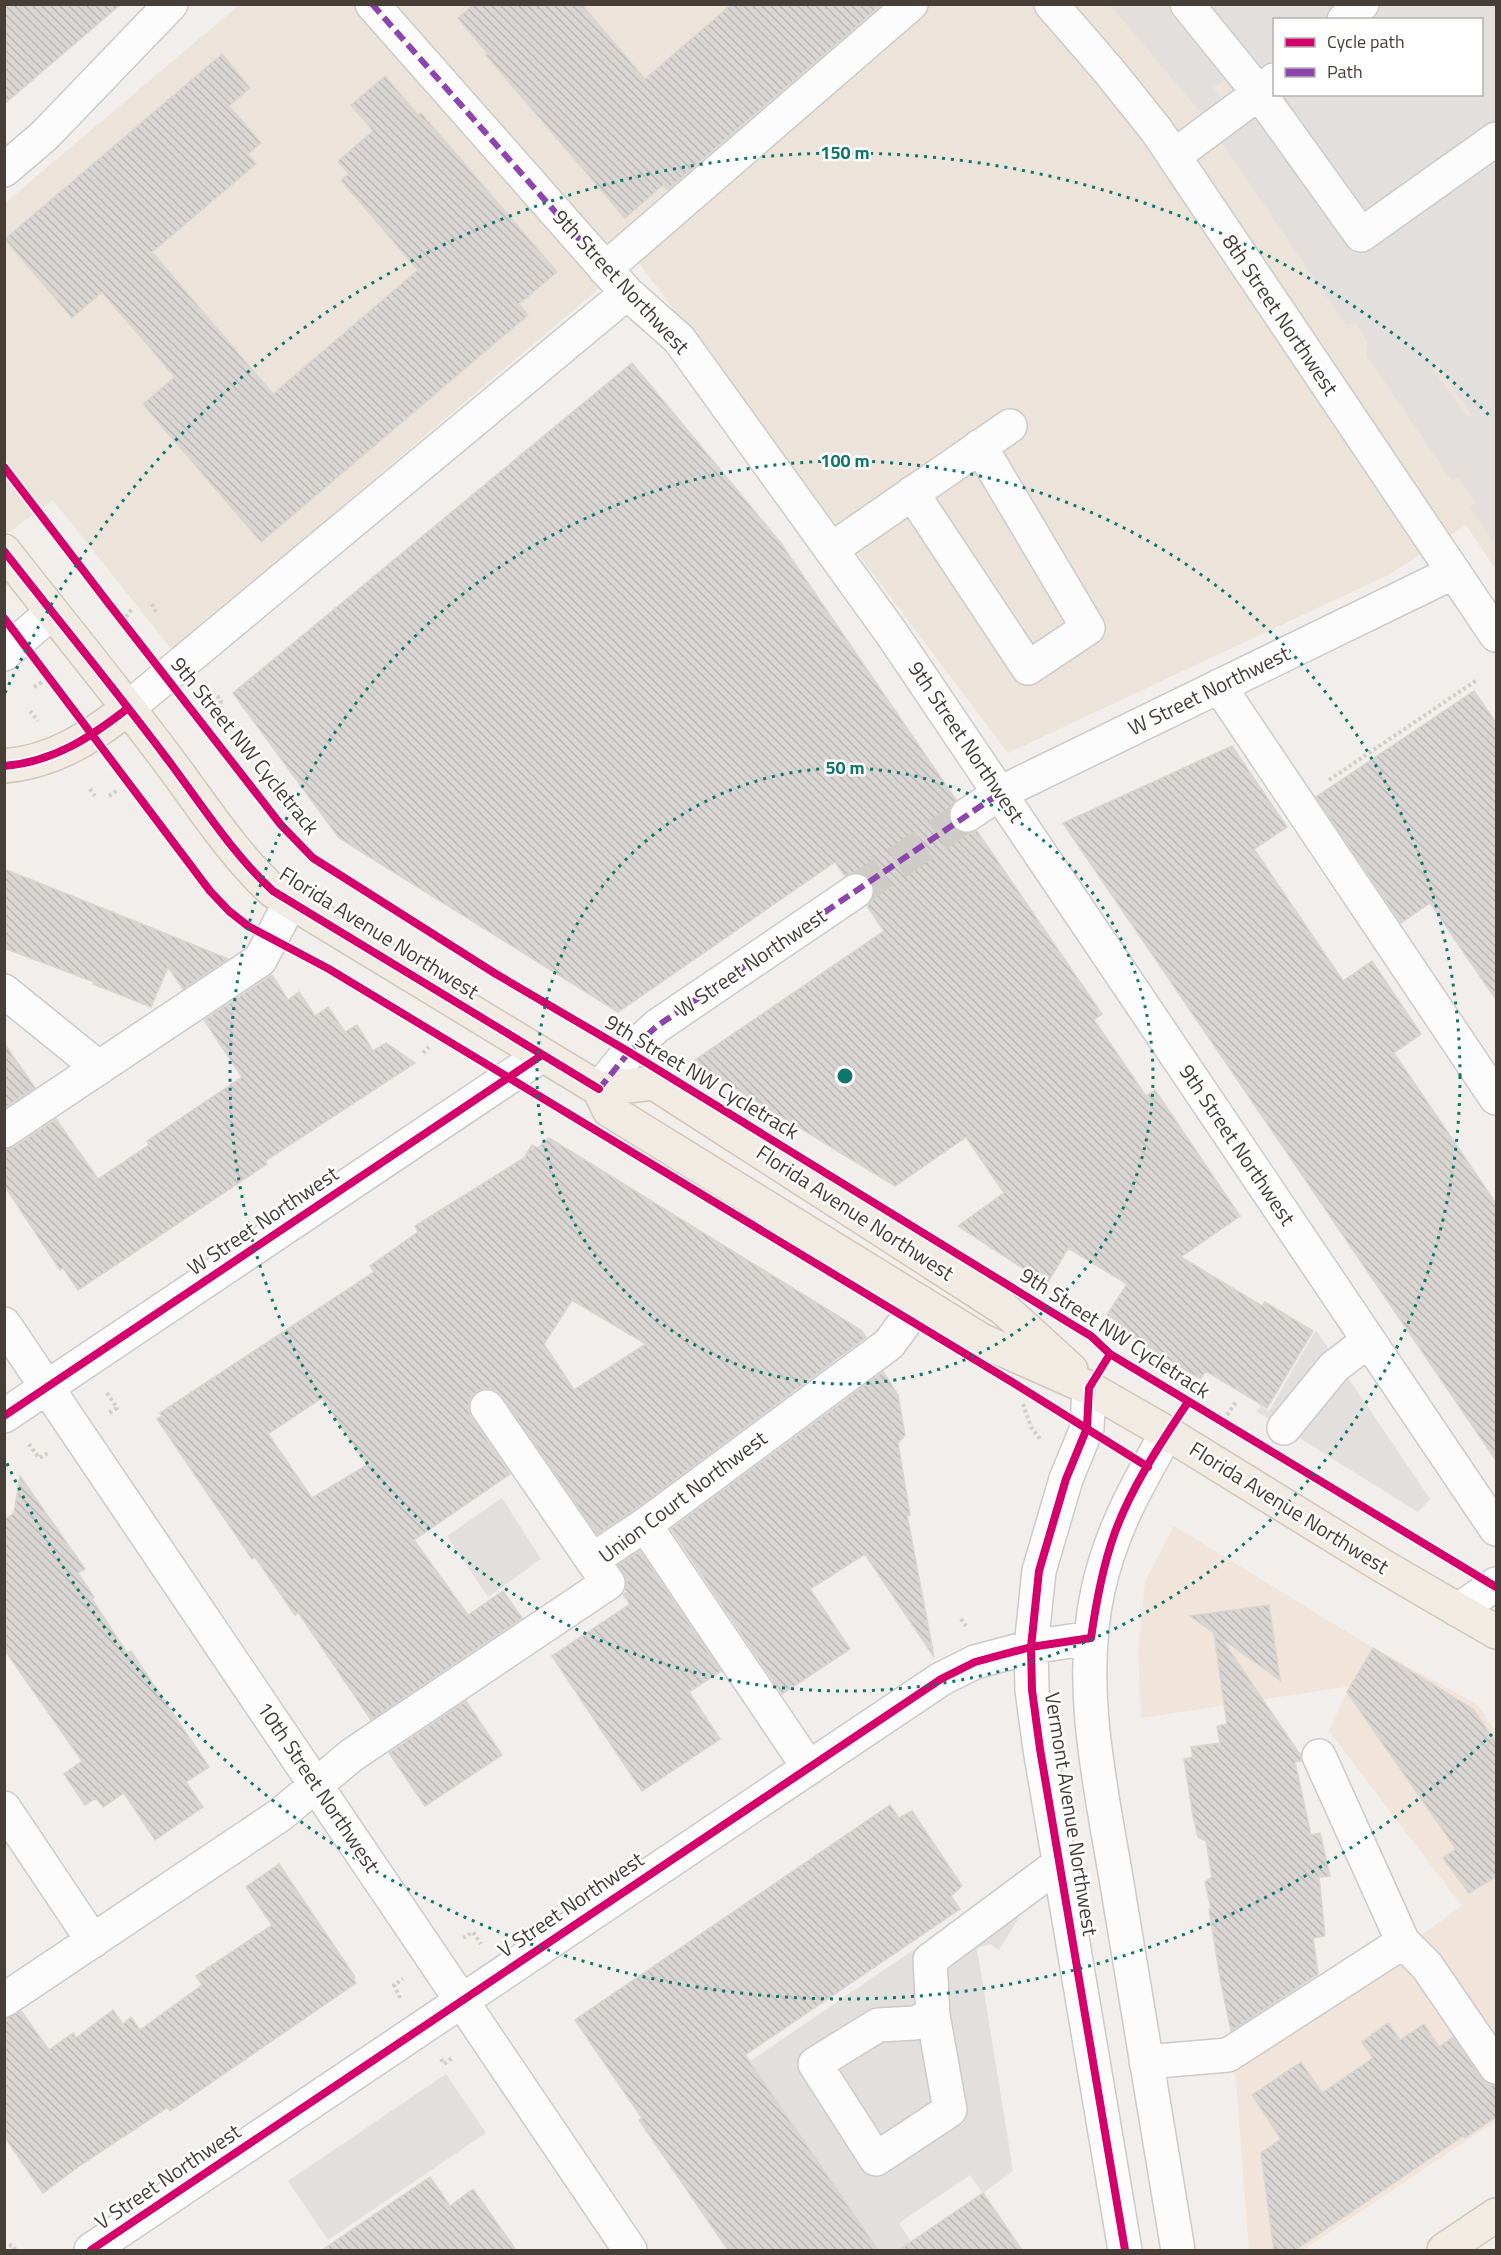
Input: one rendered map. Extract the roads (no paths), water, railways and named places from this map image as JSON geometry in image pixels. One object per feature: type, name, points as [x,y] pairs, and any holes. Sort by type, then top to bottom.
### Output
[{"type":"main road","name":"Florida Avenue Northwest","points":[[4,551],[128,708],[244,861],[273,891],[599,1089],[609,1110],[981,1340],[1089,1388],[1458,1610]]},
{"type":"main road","points":[[4,766],[21,765],[62,753],[101,730],[128,708]]},
{"type":"main road","name":"Florida Avenue Northwest","points":[[599,1089],[654,1083],[1003,1308],[1089,1388]]},
{"type":"main road","points":[[1458,1610],[1497,1632]]},
{"type":"main road","points":[[1452,2248],[1497,2215]]},
{"type":"street","points":[[4,170],[44,136],[171,4]]},
{"type":"street","name":"9th Street Northwest","points":[[372,4],[627,293],[680,339],[892,634],[1497,1529]]},
{"type":"street","points":[[605,269],[911,4]]},
{"type":"street","name":"8th Street Northwest","points":[[1051,4],[1109,71],[1174,156],[1497,635]]},
{"type":"street","points":[[1174,156],[1267,86],[1187,4]]},
{"type":"street","points":[[1346,18],[1362,4]]},
{"type":"street","points":[[1273,96],[1360,235],[1497,139]]},
{"type":"street","points":[[128,708],[627,293]]},
{"type":"street","points":[[832,549],[1010,426]]},
{"type":"street","points":[[912,493],[1028,668],[1088,628],[980,446]]},
{"type":"street","name":"W Street Northwest","points":[[967,815],[1000,792],[1454,572]]},
{"type":"street","points":[[4,654],[52,612]]},
{"type":"street","points":[[1219,686],[1497,1098]]},
{"type":"street","name":"W Street Northwest","points":[[599,1089],[629,1052],[657,1026],[856,891]]},
{"type":"street","points":[[4,1131],[260,960],[290,903]]},
{"type":"street","points":[[4,991],[99,1068]]},
{"type":"street","name":"W Street Northwest","points":[[4,1416],[542,1055]]},
{"type":"street","name":"Union Court Northwest","points":[[316,1784],[352,1755],[608,1583],[592,1560],[645,1525],[889,1344],[920,1302]]},
{"type":"street","name":"10th Street Northwest","points":[[4,1324],[630,2250]]},
{"type":"street","points":[[1284,1428],[1334,1367],[1368,1341]]},
{"type":"street","name":"Vermont Avenue Northwest","points":[[1089,1388],[1087,1428],[1066,1479],[1039,1571],[1031,1647],[1036,1720],[1125,2250]]},
{"type":"street","points":[[487,1407],[592,1560]]},
{"type":"street","name":"Vermont Avenue Northwest","points":[[1167,1433],[1132,1493],[1114,1534],[1098,1590],[1091,1638],[1090,1666],[1094,1739],[1178,2250]]},
{"type":"street","points":[[645,1525],[809,1768]]},
{"type":"street","points":[[1458,1610],[1497,1584]]},
{"type":"street","name":"V Street Northwest","points":[[91,2250],[941,1679],[975,1662],[1031,1647],[1091,1638]]},
{"type":"street","points":[[1319,1756],[1403,1942],[1427,1966],[1497,2067]]},
{"type":"street","points":[[4,2000],[280,1815],[316,1784]]},
{"type":"street","points":[[4,1808],[93,1941]]},
{"type":"street","points":[[933,2015],[915,2023],[878,2025],[815,2064],[876,2158],[950,2110],[933,2015],[930,1960],[1059,1864]]},
{"type":"street","points":[[1146,2062],[1228,2055],[1403,1942]]},
{"type":"tunnel","points":[[856,891],[967,815]]}]
